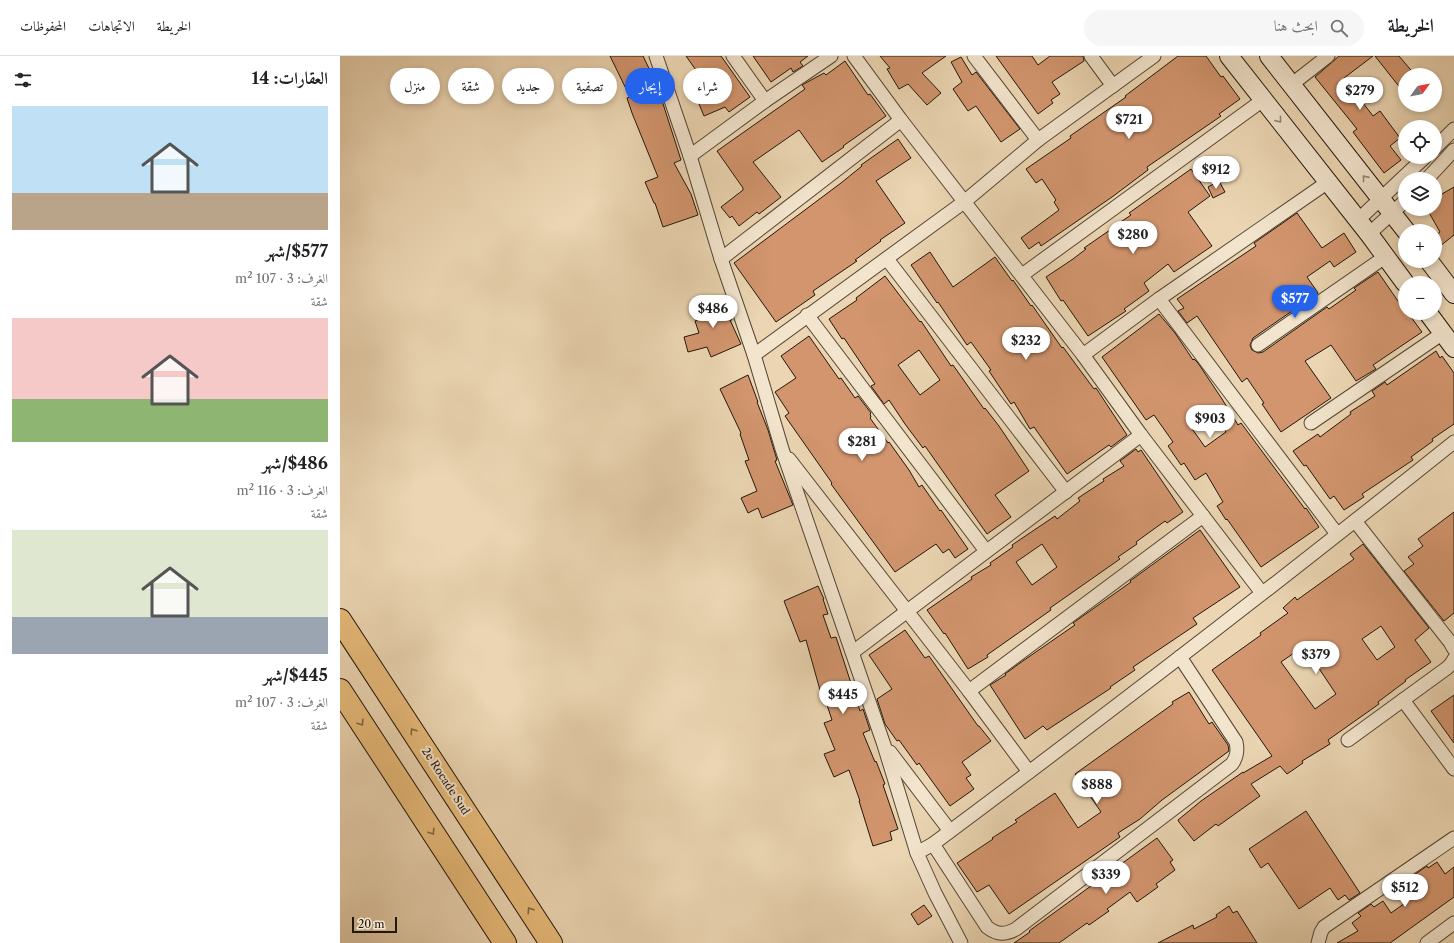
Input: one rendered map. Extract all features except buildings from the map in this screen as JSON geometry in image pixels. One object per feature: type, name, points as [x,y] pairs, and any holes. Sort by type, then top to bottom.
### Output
[{"type":"highway","name":"2e Rocade Sud","points":[[340,620],[551,943]]},
{"type":"highway","points":[[340,690],[505,943]]},
{"type":"street","points":[[656,56],[690,156],[721,259],[754,355],[782,449],[853,652],[884,745],[917,853],[935,893],[961,943]]},
{"type":"street","points":[[733,56],[765,101]]},
{"type":"street","points":[[690,156],[765,101],[831,56]]},
{"type":"street","points":[[854,56],[901,120],[1083,355],[1141,435],[1262,593]]},
{"type":"street","points":[[974,56],[1038,140]]},
{"type":"street","points":[[1091,56],[1113,86]]},
{"type":"street","points":[[754,355],[807,315],[887,260],[964,202],[1038,140],[1154,56]]},
{"type":"street","points":[[1228,56],[1364,227],[1400,276]]},
{"type":"street","points":[[1269,56],[1382,199],[1398,207]]},
{"type":"street","points":[[1291,85],[1328,56]]},
{"type":"street","points":[[1022,275],[1263,100]]},
{"type":"street","points":[[721,259],[901,120]]},
{"type":"street","points":[[1442,141],[1454,129]]},
{"type":"street","points":[[1434,172],[1454,150]]},
{"type":"street","points":[[1364,227],[1382,199],[1418,164]]},
{"type":"street","points":[[1083,355],[1159,299],[1328,182]]},
{"type":"street","points":[[1364,227],[1398,208]]},
{"type":"street","points":[[1258,345],[1385,257]]},
{"type":"street","points":[[887,260],[1066,492]]},
{"type":"street","points":[[1434,268],[1454,294]]},
{"type":"street","points":[[1159,299],[1337,534]]},
{"type":"street","points":[[807,315],[986,551]]},
{"type":"street","points":[[1433,320],[1454,348]]},
{"type":"street","points":[[1311,423],[1442,333]]},
{"type":"street","points":[[853,652],[1141,435]]},
{"type":"street","points":[[917,853],[934,844],[1180,657],[1454,442]]},
{"type":"street","points":[[782,449],[969,691],[1029,772]]},
{"type":"street","points":[[969,691],[1203,516]]},
{"type":"street","points":[[1355,521],[1454,649]]},
{"type":"street","points":[[934,844],[987,927],[998,933],[1010,932],[1016,929],[1232,764],[1235,759],[1237,748],[1236,742],[1180,657]]},
{"type":"street","points":[[1348,740],[1447,668],[1452,664],[1454,659]]},
{"type":"street","points":[[1403,700],[1454,769]]},
{"type":"street","points":[[884,745],[950,831]]},
{"type":"street","points":[[1318,943],[1324,927],[1452,844]]},
{"type":"street","points":[[1432,942],[1454,924]]}]
